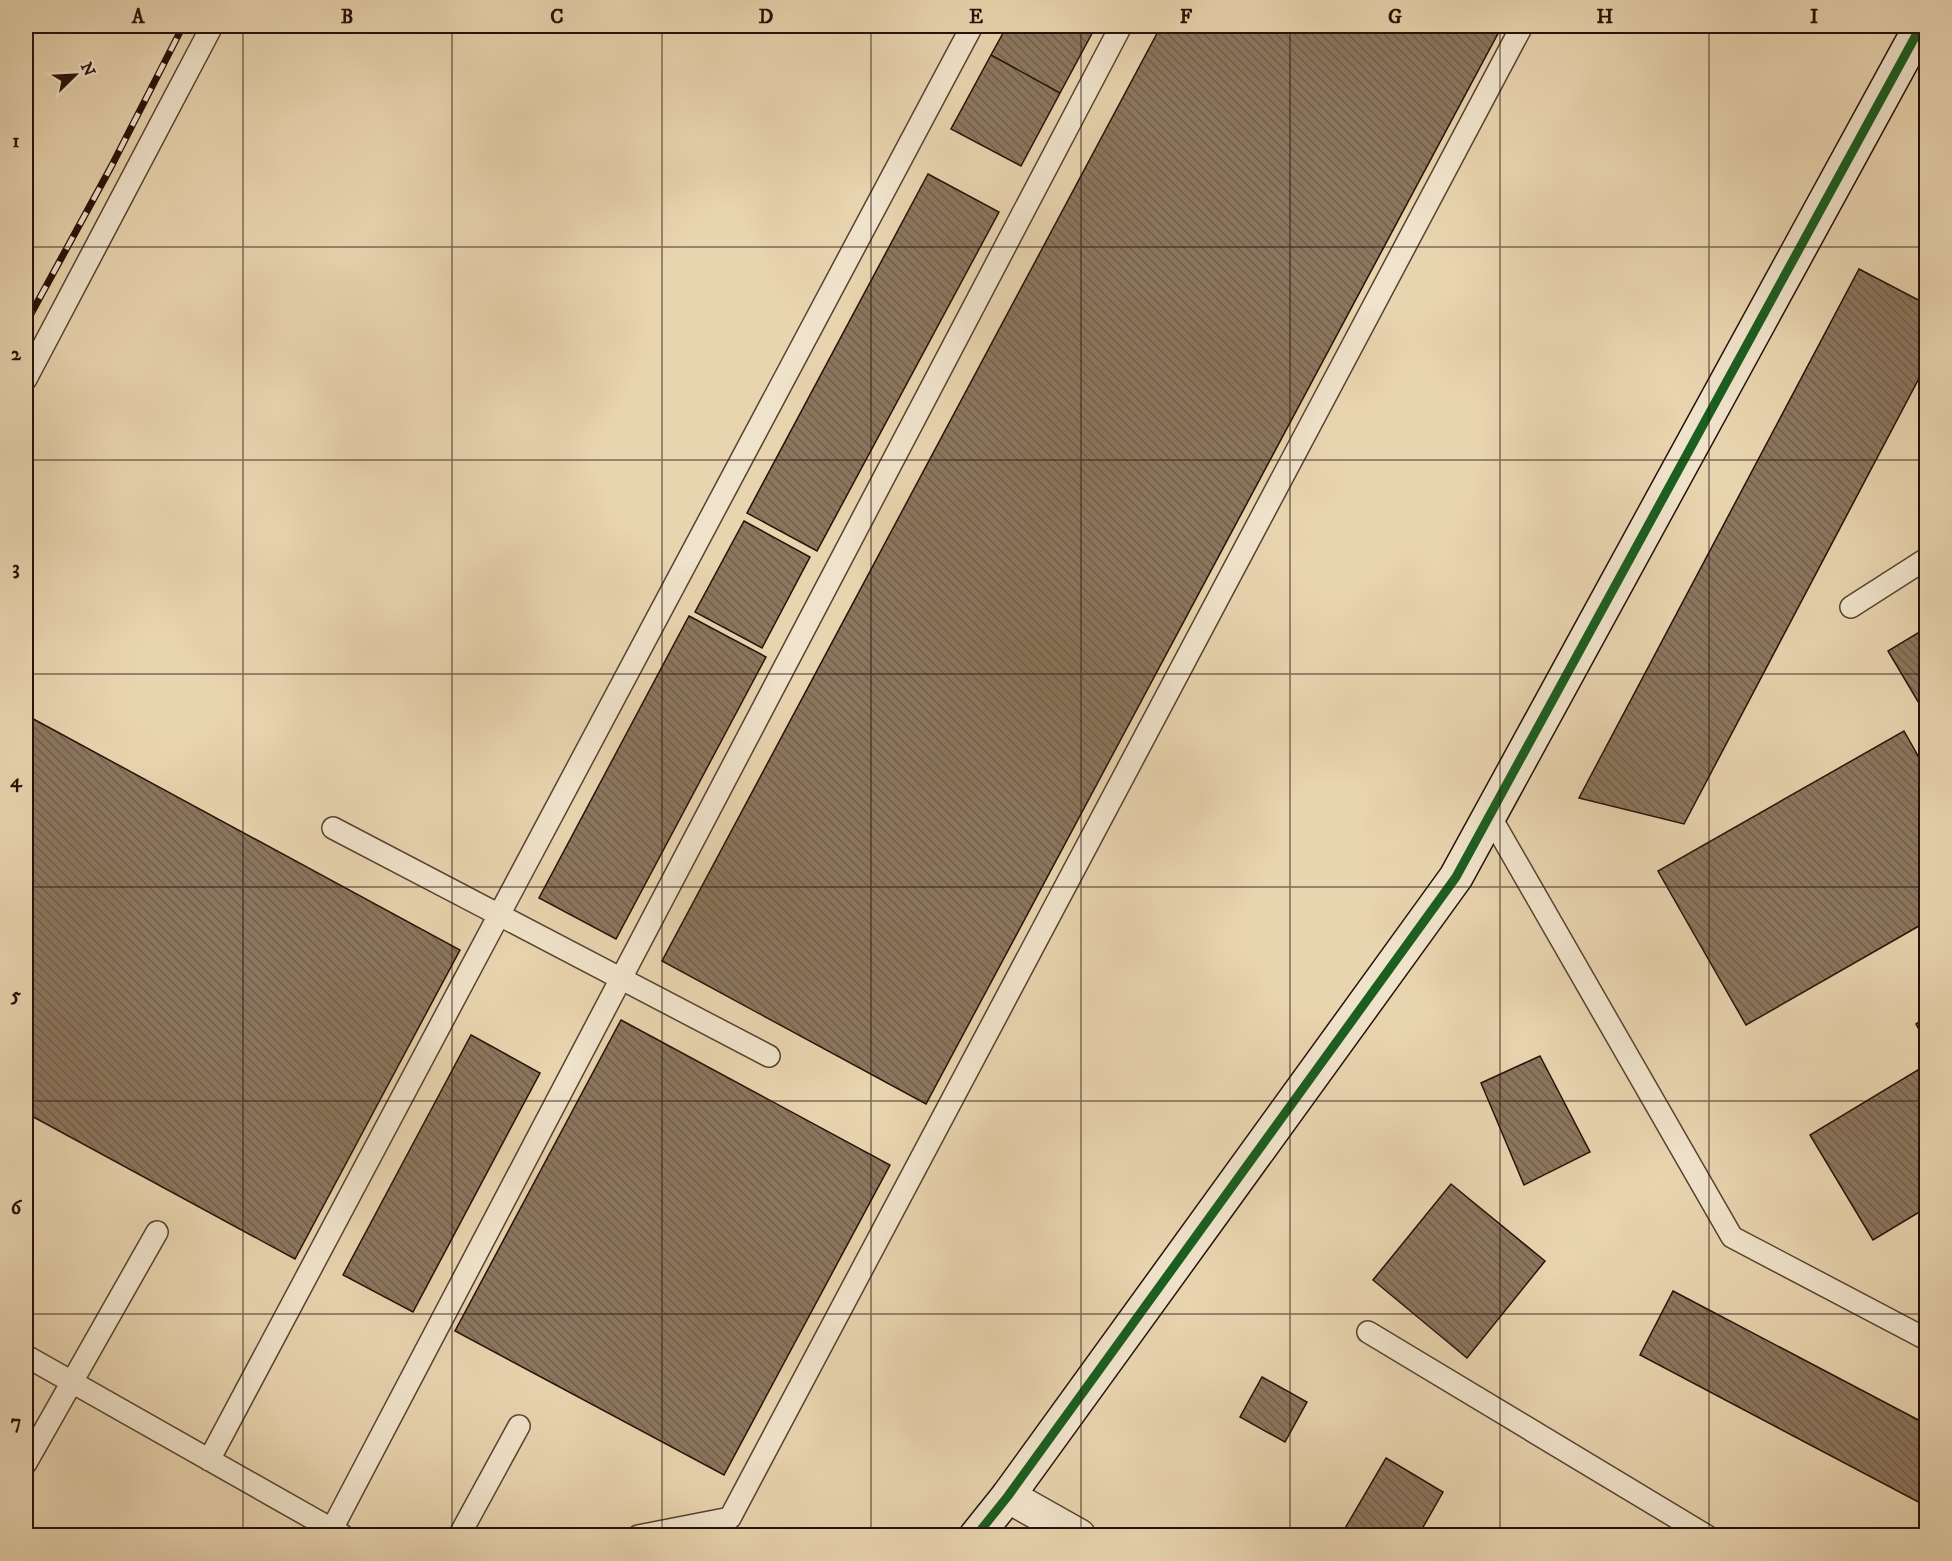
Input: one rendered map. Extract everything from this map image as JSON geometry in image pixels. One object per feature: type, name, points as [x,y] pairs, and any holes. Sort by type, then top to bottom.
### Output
[{"type":"street","points":[[976,1536],[1008,1496],[1456,877],[1921,26]]},
{"type":"street","points":[[1008,1496],[1079,1536]]},
{"type":"lane","points":[[26,379],[212,26]]},
{"type":"lane","points":[[209,1460],[972,26]]},
{"type":"lane","points":[[26,1356],[337,1532],[621,978],[1121,26]]},
{"type":"lane","points":[[638,1536],[730,1518],[1522,26]]},
{"type":"lane","points":[[1851,607],[1926,559]]},
{"type":"lane","points":[[1490,816],[1732,1237],[1926,1339]]},
{"type":"lane","points":[[333,828],[769,1056]]},
{"type":"lane","points":[[26,1463],[157,1232]]},
{"type":"lane","points":[[1368,1332],[1707,1536]]},
{"type":"lane","points":[[459,1536],[519,1426]]},
{"type":"building","points":[[1007,26],[1096,26],[1060,93],[991,55]]},
{"type":"building","points":[[1161,26],[1502,26],[926,1104],[662,961]]},
{"type":"building","points":[[991,55],[1060,93],[1021,166],[951,129]]},
{"type":"building","points":[[928,174],[999,212],[817,551],[747,513]]},
{"type":"building","points":[[1859,269],[1926,304],[1926,365],[1684,824],[1579,798]]},
{"type":"building","points":[[744,521],[810,557],[762,648],[695,612]]},
{"type":"building","points":[[689,616],[766,657],[616,939],[539,898]]},
{"type":"building","points":[[1926,628],[1926,715],[1888,651]]},
{"type":"building","points":[[26,715],[460,950],[295,1259],[26,1113]]},
{"type":"building","points":[[1904,731],[1926,770],[1926,922],[1746,1025],[1658,871]]},
{"type":"building","points":[[1926,1017],[1926,1042],[1916,1024]]},
{"type":"building","points":[[621,1020],[890,1165],[724,1475],[455,1331]]},
{"type":"building","points":[[471,1035],[540,1073],[413,1312],[343,1275]]},
{"type":"building","points":[[1540,1056],[1590,1152],[1524,1185],[1481,1083]]},
{"type":"building","points":[[1926,1065],[1926,1208],[1873,1240],[1810,1135]]},
{"type":"building","points":[[1451,1184],[1545,1261],[1467,1358],[1373,1280]]},
{"type":"building","points":[[1673,1291],[1926,1424],[1926,1506],[1640,1355]]},
{"type":"building","points":[[1262,1377],[1307,1402],[1285,1442],[1240,1417]]},
{"type":"building","points":[[1386,1458],[1443,1492],[1418,1536],[1353,1536],[1344,1530]]},
{"type":"railway","points":[[26,323],[111,167],[183,26]]},
{"type":"cycle path","points":[[976,1536],[1008,1496],[1456,877],[1921,26]]}]
